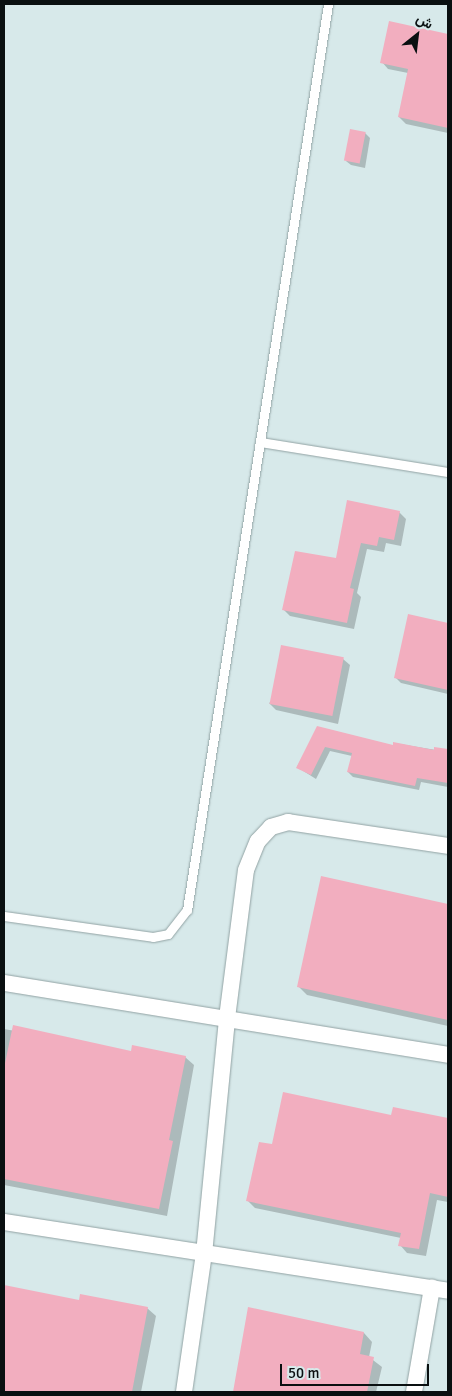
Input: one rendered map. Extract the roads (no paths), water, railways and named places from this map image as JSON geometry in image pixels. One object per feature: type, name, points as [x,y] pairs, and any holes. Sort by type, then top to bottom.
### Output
[{"type":"street","points":[[184,1392],[204,1254],[227,1018],[246,870],[258,840],[271,828],[288,822],[448,846]]},
{"type":"street","points":[[4,983],[448,1054]]},
{"type":"street","points":[[4,1222],[440,1289],[414,1392]]},
{"type":"lane","points":[[4,916],[154,936],[168,934],[187,910],[328,4]]},
{"type":"lane","points":[[260,442],[448,472]]}]
